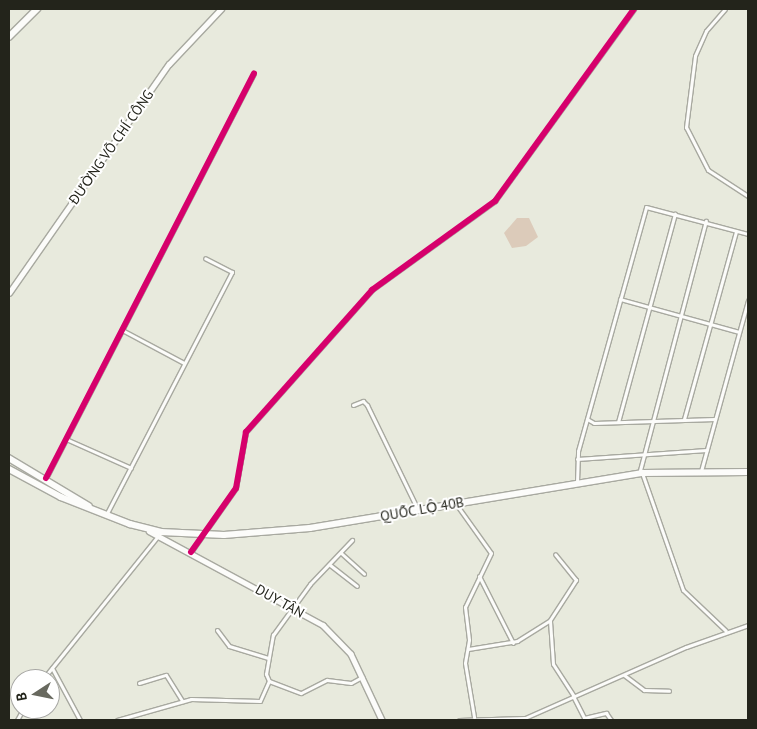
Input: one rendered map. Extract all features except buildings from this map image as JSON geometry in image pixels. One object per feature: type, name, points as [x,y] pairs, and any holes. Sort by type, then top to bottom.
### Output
[{"type":"highway","points":[[9,37],[37,9]]},
{"type":"highway","name":"QUỐC LỘ 40B","points":[[9,458],[46,478],[97,512]]},
{"type":"highway","name":"QUỐC LỘ 40B","points":[[9,470],[97,512],[136,526],[203,534],[310,528],[577,482],[641,474],[701,471],[748,472]]},
{"type":"main road","name":"ĐƯỜNG VÕ CHÍ CÔNG","points":[[9,293],[169,64],[221,9]]},
{"type":"main road","name":"DUY TÂN","points":[[136,526],[191,552],[293,608],[341,641],[362,677],[382,720]]},
{"type":"street","points":[[191,552],[236,488],[246,432],[372,290],[495,201],[634,9]]},
{"type":"street","points":[[725,9],[706,31],[695,56],[686,127],[708,170],[748,196]]},
{"type":"street","points":[[46,478],[254,73]]},
{"type":"street","points":[[577,482],[577,459],[587,419],[646,207],[706,221],[748,234]]},
{"type":"street","points":[[618,422],[675,214]]},
{"type":"street","points":[[706,221],[651,420],[643,452],[641,474],[683,590],[726,631]]},
{"type":"street","points":[[684,419],[736,231]]},
{"type":"street","points":[[106,515],[232,272],[205,258]]},
{"type":"street","points":[[620,299],[739,332]]},
{"type":"street","points":[[701,471],[748,300]]},
{"type":"street","points":[[122,330],[184,363]]},
{"type":"street","points":[[353,405],[363,401],[371,412],[418,510]]},
{"type":"street","points":[[587,419],[618,422],[716,419]]},
{"type":"street","points":[[66,439],[131,468]]},
{"type":"street","points":[[577,459],[643,452],[707,450]]},
{"type":"street","points":[[456,503],[491,550],[491,559],[479,576],[465,607],[468,649],[465,660],[474,717]]},
{"type":"street","points":[[80,720],[52,668],[158,535]]},
{"type":"street","points":[[117,720],[182,701],[257,703],[269,681],[268,658],[273,635],[293,608],[352,540]]},
{"type":"street","points":[[341,553],[364,574]]},
{"type":"street","points":[[468,649],[513,643],[550,620],[576,580],[555,554]]},
{"type":"street","points":[[330,565],[357,586]]},
{"type":"street","points":[[479,576],[513,643]]},
{"type":"street","points":[[550,620],[553,664],[584,718],[606,713],[610,720]]},
{"type":"street","points":[[459,720],[474,717],[520,720],[726,631],[748,625]]},
{"type":"street","points":[[217,630],[229,646],[268,658]]},
{"type":"street","points":[[139,683],[166,674],[182,701]]},
{"type":"street","points":[[624,675],[644,690],[669,691]]},
{"type":"street","points":[[269,681],[301,693],[327,680],[351,682],[362,677]]},
{"type":"shaded area","points":[[517,218],[529,218],[538,237],[526,246],[512,248],[504,233]]},
{"type":"cycle path","points":[[191,552],[236,488],[246,432],[372,290],[495,201],[634,9]]},
{"type":"cycle path","points":[[46,478],[254,73]]}]
